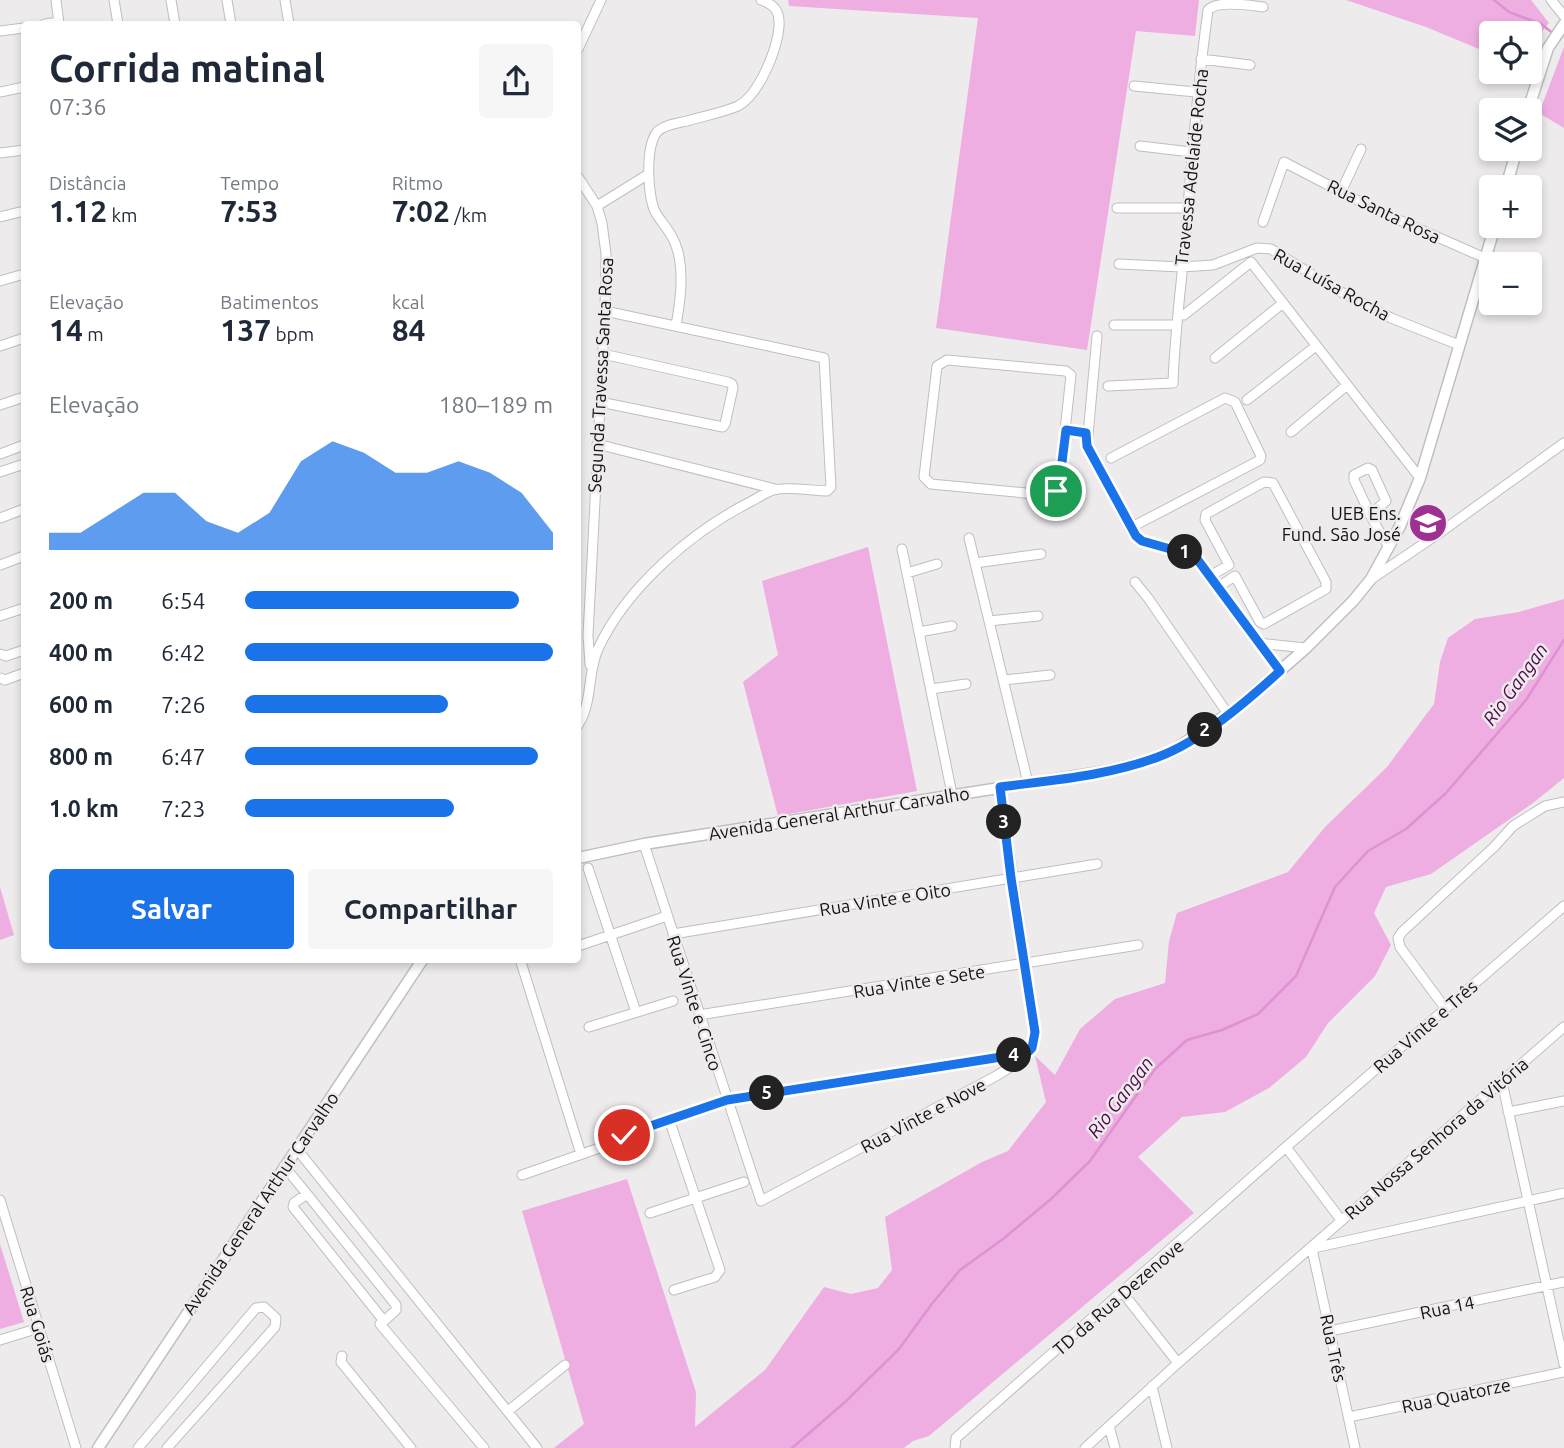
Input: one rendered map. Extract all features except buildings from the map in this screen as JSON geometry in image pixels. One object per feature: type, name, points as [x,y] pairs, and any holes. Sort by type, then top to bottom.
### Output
[{"type":"main road","points":[[1532,98],[1550,46],[1563,22]]},
{"type":"main road","name":"Avenida General Arthur Carvalho","points":[[581,857],[644,844],[953,794],[1083,776],[1152,759],[1181,746],[1228,714],[1280,671],[1353,601],[1371,579],[1420,478],[1479,278]]},
{"type":"main road","name":"Avenida General Arthur Carvalho","points":[[98,1448],[419,963]]},
{"type":"street","points":[[56,0],[59,21]]},
{"type":"street","points":[[114,0],[118,21]]},
{"type":"street","points":[[171,0],[174,21]]},
{"type":"street","points":[[227,0],[230,21]]},
{"type":"street","points":[[285,0],[288,21]]},
{"type":"street","points":[[581,43],[601,0]]},
{"type":"street","points":[[676,326],[681,284],[678,254],[670,230],[655,214],[648,176],[656,133],[668,126],[739,105],[747,100],[769,63],[777,41],[779,17],[774,5],[761,0]]},
{"type":"street","points":[[1551,0],[1563,22]]},
{"type":"street","name":"Travessa Adelaíde Rocha","points":[[1108,386],[1173,383],[1175,325],[1188,208],[1196,92],[1211,5],[1223,2],[1263,7]]},
{"type":"street","points":[[0,32],[21,28]]},
{"type":"street","points":[[1201,59],[1250,65]]},
{"type":"street","points":[[1135,86],[1196,92]]},
{"type":"street","points":[[1,89],[21,87]]},
{"type":"street","points":[[1140,146],[1191,152]]},
{"type":"street","points":[[1341,192],[1361,149]]},
{"type":"street","points":[[0,153],[21,150]]},
{"type":"street","name":"Rua Santa Rosa","points":[[1263,222],[1284,162],[1374,209],[1479,255]]},
{"type":"street","points":[[597,206],[648,176]]},
{"type":"street","name":"Segunda Travessa Santa Rosa","points":[[581,182],[597,206],[606,246],[588,635],[590,670]]},
{"type":"street","points":[[1117,208],[1188,208]]},
{"type":"street","points":[[0,217],[21,212]]},
{"type":"street","name":"Rua Luísa Rocha","points":[[1119,264],[1181,267],[1222,263],[1257,248],[1271,249],[1335,289],[1380,312],[1459,345]]},
{"type":"street","points":[[1184,315],[1251,262],[1420,478]]},
{"type":"street","points":[[0,281],[21,275]]},
{"type":"street","points":[[1215,358],[1283,303]]},
{"type":"street","points":[[597,444],[775,489],[830,490],[824,358],[605,311]]},
{"type":"street","points":[[1114,324],[1175,325]]},
{"type":"street","points":[[1097,336],[1086,433],[1087,446],[1130,528],[1142,541],[1193,556],[1280,671]]},
{"type":"street","points":[[0,346],[21,339]]},
{"type":"street","points":[[1247,400],[1316,346]]},
{"type":"street","points":[[600,402],[723,427],[733,388],[728,382],[603,354]]},
{"type":"street","points":[[947,360],[1066,371],[1072,380],[1066,430],[1059,486],[1051,494],[931,484],[924,477],[937,366],[947,360]]},
{"type":"street","points":[[1291,432],[1347,385]]},
{"type":"street","points":[[0,405],[21,398]]},
{"type":"street","points":[[1111,458],[1225,398],[1235,402],[1261,456],[1260,460],[1130,528]]},
{"type":"street","points":[[1066,430],[1086,433]]},
{"type":"street","points":[[1371,579],[1564,443]]},
{"type":"street","points":[[0,454],[21,446]]},
{"type":"street","points":[[0,472],[21,465]]},
{"type":"street","points":[[1370,515],[1386,501],[1372,470],[1368,468],[1353,477],[1370,515],[1389,546]]},
{"type":"street","points":[[1264,482],[1271,482],[1325,582],[1326,589],[1264,624],[1235,576],[1205,520],[1206,514],[1264,482]]},
{"type":"street","points":[[581,718],[588,700],[590,670],[603,638],[636,594],[667,559],[707,527],[775,489]]},
{"type":"street","points":[[0,517],[21,510]]},
{"type":"street","points":[[969,538],[1028,783]]},
{"type":"street","points":[[902,549],[953,794]]},
{"type":"street","points":[[975,563],[1041,554]]},
{"type":"street","points":[[0,565],[21,557]]},
{"type":"street","points":[[907,573],[937,564]]},
{"type":"street","points":[[1210,576],[1229,565]]},
{"type":"street","points":[[1217,587],[1235,576]]},
{"type":"street","points":[[1135,582],[1149,598],[1228,714]]},
{"type":"street","points":[[0,616],[21,609]]},
{"type":"street","points":[[989,621],[1038,616]]},
{"type":"street","points":[[919,632],[952,626]]},
{"type":"street","points":[[1258,643],[1306,648]]},
{"type":"street","points":[[0,656],[21,651]]},
{"type":"street","points":[[0,678],[5,680],[21,674]]},
{"type":"street","points":[[1004,681],[1050,675]]},
{"type":"street","points":[[930,690],[967,684]]},
{"type":"street","points":[[624,1135],[727,1100],[1027,1053],[1032,1048],[1035,1032],[1000,787]]},
{"type":"street","points":[[1445,1008],[1400,947],[1398,938],[1513,826],[1545,806],[1564,802]]},
{"type":"street","name":"Rua Vinte e Cinco","points":[[644,844],[761,1201]]},
{"type":"street","name":"Rua Vinte e Oito","points":[[673,934],[1097,864]]},
{"type":"street","points":[[589,868],[636,1012]]},
{"type":"street","name":"Rua Vinte e Três","points":[[1286,1147],[1564,906]]},
{"type":"street","points":[[581,945],[667,916]]},
{"type":"street","name":"Rua Vinte e Sete","points":[[699,1016],[1138,945]]},
{"type":"street","points":[[521,963],[581,1154]]},
{"type":"street","points":[[589,1027],[673,1001]]},
{"type":"street","name":"Rua Nossa Senhora da Vitória","points":[[1085,1448],[1340,1220],[1564,1027]]},
{"type":"street","name":"Rua Vinte e Nove","points":[[761,1201],[996,1076],[1027,1053]]},
{"type":"street","points":[[1502,1082],[1564,1364]]},
{"type":"street","points":[[1508,1112],[1564,1101]]},
{"type":"street","points":[[669,1119],[719,1266],[719,1273],[674,1290]]},
{"type":"street","points":[[522,1175],[608,1145]]},
{"type":"street","points":[[1286,1147],[1340,1220]]},
{"type":"street","name":"TD da Rua Dezenove","points":[[954,1448],[957,1438],[1286,1147]]},
{"type":"street","points":[[296,1148],[537,1448]]},
{"type":"street","points":[[284,1166],[307,1194],[396,1305],[396,1310],[384,1321],[293,1208],[294,1203],[307,1194]]},
{"type":"street","points":[[650,1213],[744,1182]]},
{"type":"street","name":"Rua Nossa Senhora da Vitória","points":[[1310,1249],[1564,1194]]},
{"type":"street","name":"Rua Goiás","points":[[0,1200],[76,1448]]},
{"type":"street","name":"Rua Três","points":[[1310,1249],[1355,1448]]},
{"type":"street","name":"Rua 14","points":[[1330,1331],[1564,1282]]},
{"type":"street","points":[[1123,1293],[1178,1363]]},
{"type":"street","points":[[138,1448],[256,1307],[264,1307],[276,1318],[275,1327],[167,1448]]},
{"type":"street","points":[[380,1324],[484,1448]]},
{"type":"street","points":[[0,1340],[39,1328]]},
{"type":"street","points":[[342,1356],[341,1362],[411,1448]]},
{"type":"street","points":[[508,1411],[565,1365]]},
{"type":"street","name":"Rua Quatorze","points":[[1349,1417],[1564,1372]]},
{"type":"street","points":[[1152,1386],[1167,1448]]},
{"type":"street","points":[[1109,1426],[1115,1448]]},
{"type":"shaded area","points":[[788,0],[1199,0],[1195,36],[1136,31],[1087,350],[936,328],[978,18],[789,6]]},
{"type":"shaded area","points":[[1346,0],[1531,0],[1549,23],[1542,31],[1542,21],[1479,21],[1479,49],[1426,27]]},
{"type":"shaded area","points":[[1564,47],[1564,128],[1542,115],[1542,105]]},
{"type":"shaded area","points":[[868,547],[917,791],[778,816],[743,682],[778,655],[762,581]]},
{"type":"shaded area","points":[[1564,599],[1564,778],[1533,803],[1431,874],[1386,887],[1374,913],[1391,945],[1375,976],[1328,1023],[1306,1057],[1269,1088],[1225,1112],[1182,1117],[1138,1157],[1194,1213],[929,1436],[913,1441],[904,1448],[554,1448],[584,1424],[522,1211],[627,1179],[696,1392],[695,1427],[765,1370],[824,1287],[851,1294],[878,1288],[892,1270],[885,1217],[982,1162],[1008,1151],[1046,1102],[1035,1056],[1055,1075],[1080,1029],[1115,999],[1165,983],[1169,941],[1177,913],[1288,872],[1325,827],[1387,767],[1434,704],[1440,662],[1448,638],[1475,619],[1519,612]]},
{"type":"shaded area","points":[[0,887],[14,935],[0,940]]},
{"type":"shaded area","points":[[0,1244],[24,1322],[0,1329]]},
{"type":"waterway","points":[[1494,0],[1509,12],[1541,24],[1554,34]]},
{"type":"waterway","name":"Rio Gangan","points":[[792,1448],[845,1402],[899,1349],[960,1270],[1051,1199],[1090,1161],[1155,1069],[1187,1040],[1222,1030],[1258,1014],[1296,976],[1335,887],[1368,851],[1406,829],[1446,793],[1526,700],[1564,640]]},
{"type":"place","name":"UEB Ens. Fund. São José","points":[[1428,523]]},
{"type":"route","points":[[624,1135],[727,1100],[1027,1053],[1032,1048],[1035,1032],[1000,787],[1083,776],[1159,757],[1209,728],[1280,671],[1197,559],[1142,541],[1132,532],[1087,446],[1086,433],[1066,430],[1059,486],[1056,491]]}]
